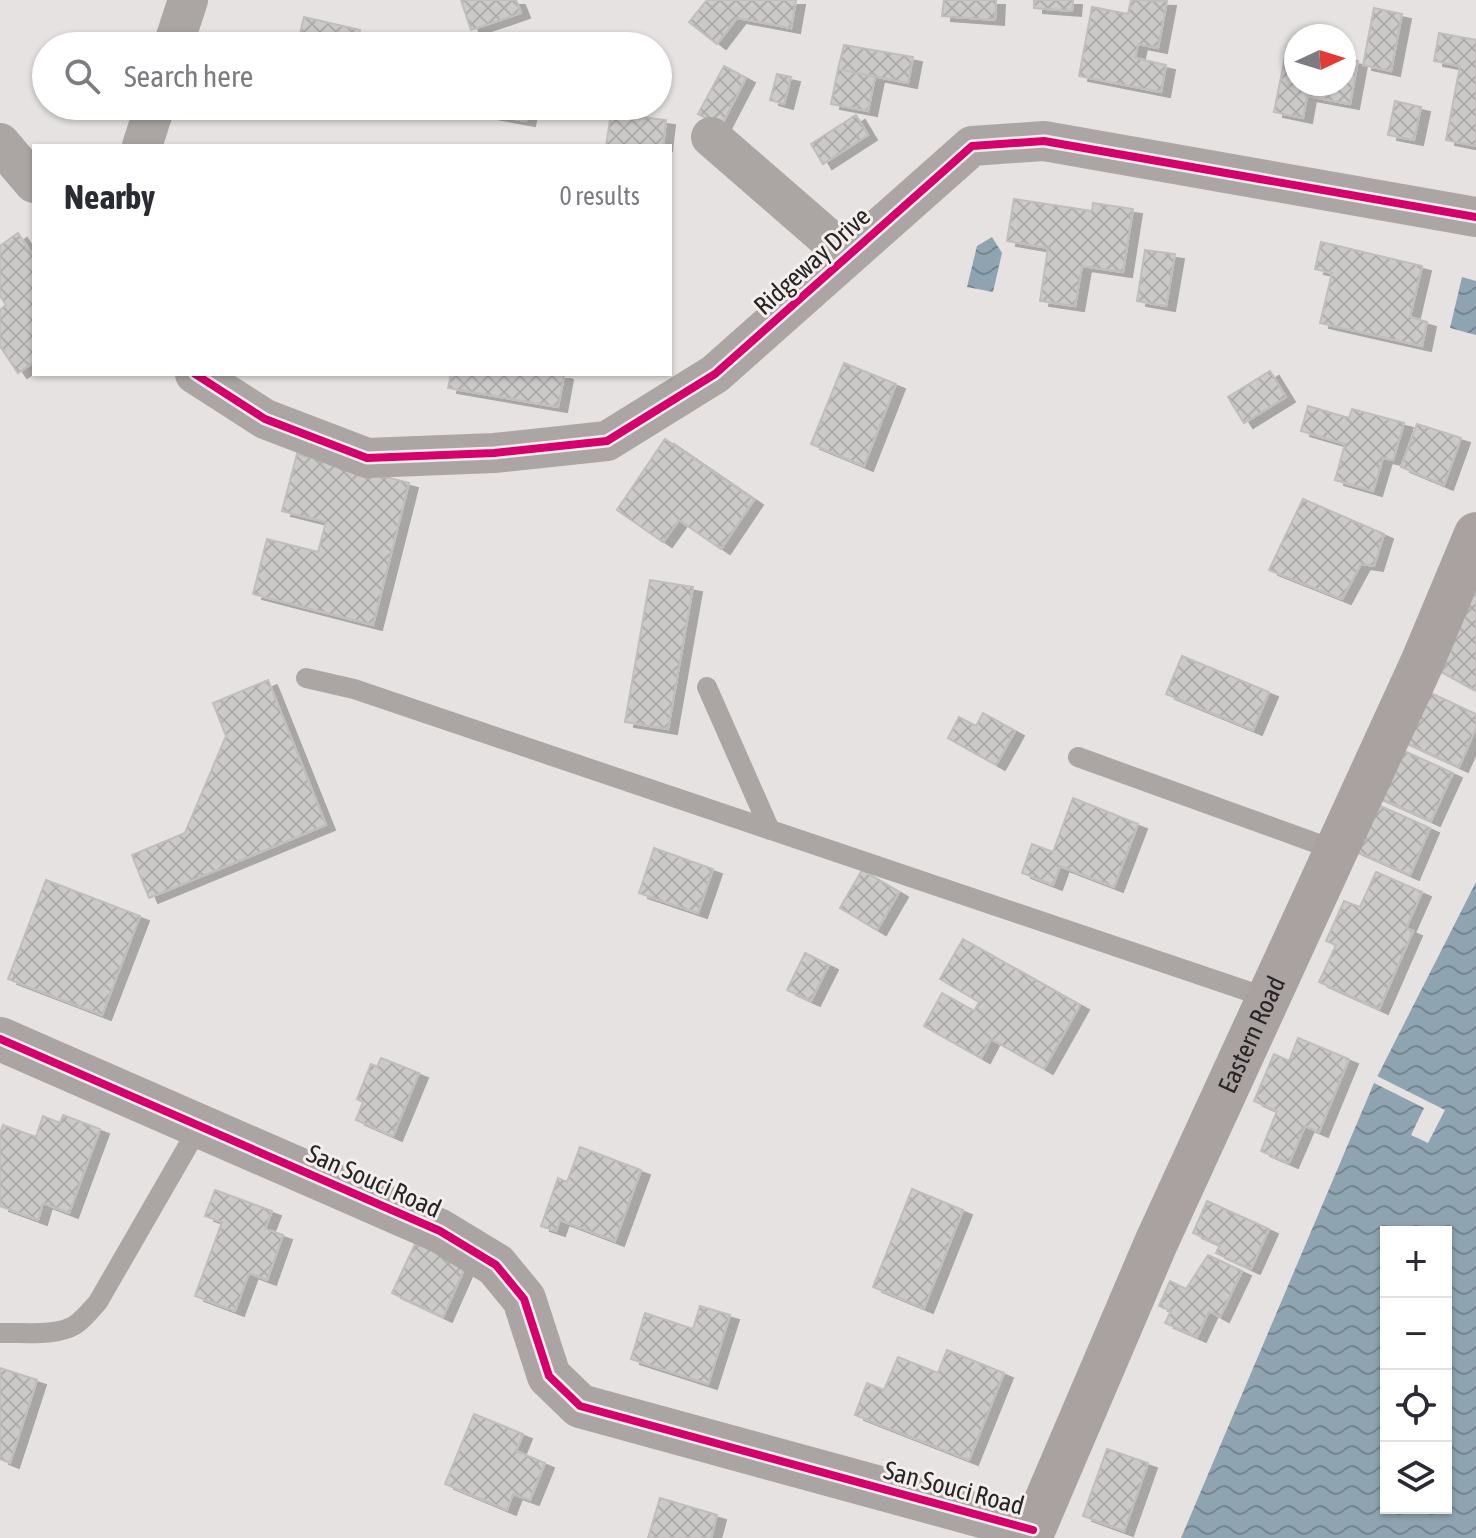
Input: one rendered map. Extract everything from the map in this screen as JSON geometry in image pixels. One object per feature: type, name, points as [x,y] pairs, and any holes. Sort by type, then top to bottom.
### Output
[{"type":"highway","name":"Eastern Road","points":[[1031,1534],[1156,1243],[1422,663],[1476,534]]},
{"type":"street","points":[[178,32],[188,0]]},
{"type":"street","points":[[143,144],[150,120]]},
{"type":"street","points":[[711,137],[848,256]]},
{"type":"street","name":"Ridgeway Drive","points":[[198,376],[265,419],[367,458],[494,453],[607,441],[715,374],[972,146],[1044,141],[1476,217]]},
{"type":"street","name":"San Souci Road","points":[[0,1039],[440,1231],[496,1265],[524,1299],[549,1376],[580,1406],[1031,1534]]},
{"type":"lane","points":[[306,678],[354,689],[1268,998]]},
{"type":"lane","points":[[707,687],[770,830]]},
{"type":"lane","points":[[1078,757],[1335,850]]},
{"type":"lane","points":[[0,1333],[59,1330],[75,1325],[87,1314],[98,1302],[200,1125]]},
{"type":"water","points":[[992,237],[1002,253],[993,292],[967,287],[977,246]]},
{"type":"water","points":[[1462,277],[1476,281],[1476,335],[1450,328]]},
{"type":"water","points":[[1476,882],[1476,1538],[1181,1538],[1374,1083]]},
{"type":"pier","points":[[1377,1076],[1445,1110],[1428,1143],[1411,1135],[1424,1108],[1374,1083]]},
{"type":"building","points":[[461,0],[516,0],[521,13],[471,30]]},
{"type":"building","points":[[707,0],[796,0],[791,28],[737,18],[717,44],[689,22]]},
{"type":"building","points":[[944,0],[996,0],[995,20],[942,16]]},
{"type":"building","points":[[1034,0],[1073,0],[1072,11],[1034,8]]},
{"type":"building","points":[[1131,0],[1167,1],[1158,48],[1138,44],[1135,58],[1166,65],[1161,92],[1079,76],[1092,7],[1128,14]]},
{"type":"building","points":[[1374,8],[1402,14],[1391,71],[1363,65]]},
{"type":"building","points":[[304,17],[360,30],[360,32],[300,32]]},
{"type":"building","points":[[1439,33],[1476,40],[1476,146],[1446,140],[1460,66],[1434,61]]},
{"type":"building","points":[[844,45],[913,57],[908,83],[838,69]]},
{"type":"building","points":[[1284,62],[1284,96],[1307,96],[1303,118],[1274,112]]},
{"type":"building","points":[[724,66],[746,78],[721,126],[698,114]]},
{"type":"building","points":[[838,69],[875,77],[868,111],[831,104]]},
{"type":"building","points":[[777,74],[791,77],[784,104],[770,100]]},
{"type":"building","points":[[1307,96],[1351,96],[1350,104]]},
{"type":"building","points":[[1395,101],[1421,107],[1414,140],[1388,135]]},
{"type":"building","points":[[856,115],[868,135],[823,164],[811,144]]},
{"type":"building","points":[[610,120],[666,120],[663,144],[606,144]]},
{"type":"building","points":[[1014,199],[1092,211],[1093,203],[1133,209],[1123,272],[1082,266],[1075,306],[1040,301],[1048,248],[1007,241]]},
{"type":"building","points":[[18,233],[32,254],[32,363],[18,373],[0,346],[0,310],[6,305],[0,296],[0,246]]},
{"type":"building","points":[[1321,242],[1422,266],[1410,317],[1427,322],[1422,346],[1320,323],[1332,273],[1315,269]]},
{"type":"building","points":[[1145,250],[1175,254],[1166,306],[1137,301]]},
{"type":"building","points":[[844,363],[896,384],[864,466],[811,444]]},
{"type":"building","points":[[1270,371],[1286,397],[1244,423],[1228,397]]},
{"type":"building","points":[[451,376],[564,376],[558,407],[448,388]]},
{"type":"building","points":[[1308,406],[1349,418],[1352,409],[1404,423],[1393,460],[1383,458],[1373,491],[1335,480],[1345,444],[1301,431]]},
{"type":"building","points":[[1417,424],[1461,438],[1444,485],[1401,467]]},
{"type":"building","points":[[665,439],[754,500],[721,549],[679,520],[663,542],[617,510]]},
{"type":"building","points":[[297,454],[409,483],[373,625],[253,594],[267,539],[318,552],[326,522],[282,511]]},
{"type":"building","points":[[1303,499],[1384,534],[1374,566],[1361,564],[1342,599],[1269,570]]},
{"type":"building","points":[[650,580],[693,587],[668,729],[625,722]]},
{"type":"building","points":[[1476,586],[1476,691],[1429,665]]},
{"type":"building","points":[[1182,656],[1269,692],[1253,730],[1166,694]]},
{"type":"building","points":[[268,680],[326,825],[149,898],[132,855],[185,833],[226,736],[213,703]]},
{"type":"building","points":[[1420,688],[1476,714],[1476,728],[1459,767],[1396,738]]},
{"type":"building","points":[[983,713],[1015,731],[996,765],[948,738],[959,717],[976,726]]},
{"type":"building","points":[[1391,745],[1453,773],[1431,821],[1369,793]]},
{"type":"building","points":[[1073,798],[1138,824],[1114,887],[1060,866],[1053,885],[1022,873],[1032,844],[1053,852]]},
{"type":"building","points":[[1367,800],[1430,828],[1410,875],[1347,847]]},
{"type":"building","points":[[654,848],[713,869],[698,913],[639,893]]},
{"type":"building","points":[[862,870],[899,892],[877,930],[840,908]]},
{"type":"building","points":[[1376,872],[1422,892],[1406,928],[1413,931],[1379,1009],[1319,982],[1336,945],[1326,941],[1344,901],[1360,907]]},
{"type":"building","points":[[46,880],[140,916],[102,1015],[8,979]]},
{"type":"building","points":[[963,939],[1080,1005],[1044,1069],[991,1039],[981,1058],[924,1026],[942,993],[974,1011],[979,1002],[940,979]]},
{"type":"building","points":[[805,953],[829,965],[811,1001],[787,990]]},
{"type":"building","points":[[1298,1038],[1349,1059],[1319,1132],[1305,1126],[1289,1163],[1261,1151],[1277,1111],[1254,1101],[1274,1054],[1289,1061]]},
{"type":"building","points":[[381,1058],[419,1073],[393,1136],[356,1120],[363,1102],[357,1099],[371,1064],[377,1067]]},
{"type":"building","points":[[63,1115],[100,1129],[69,1213],[43,1203],[38,1220],[0,1206],[0,1134],[3,1125],[36,1137],[43,1116],[60,1123]]},
{"type":"building","points":[[580,1147],[641,1170],[615,1241],[560,1220],[556,1231],[541,1226],[558,1178],[567,1182]]},
{"type":"building","points":[[912,1189],[963,1210],[924,1308],[873,1287]]},
{"type":"building","points":[[215,1190],[272,1211],[265,1229],[283,1235],[267,1280],[249,1273],[235,1311],[195,1296],[222,1222],[205,1216]]},
{"type":"building","points":[[1207,1201],[1269,1229],[1251,1269],[1216,1253],[1220,1245],[1193,1233]]},
{"type":"building","points":[[416,1242],[466,1265],[443,1317],[392,1293]]},
{"type":"building","points":[[1208,1255],[1242,1271],[1220,1317],[1209,1311],[1197,1337],[1165,1323],[1171,1311],[1159,1306],[1170,1281],[1186,1289]]},
{"type":"building","points":[[700,1306],[730,1315],[708,1384],[631,1359],[645,1313],[693,1329]]},
{"type":"building","points":[[947,1350],[1004,1373],[969,1460],[855,1415],[867,1383],[884,1390],[898,1357],[938,1373]]},
{"type":"building","points":[[0,1368],[37,1380],[10,1463],[0,1459]]},
{"type":"building","points":[[474,1414],[523,1434],[516,1451],[545,1463],[530,1500],[513,1494],[507,1510],[445,1484]]},
{"type":"building","points":[[1107,1449],[1148,1463],[1124,1531],[1083,1516]]},
{"type":"building","points":[[660,1498],[717,1515],[711,1538],[648,1538]]},
{"type":"cycle path","points":[[198,376],[265,419],[367,458],[494,453],[607,441],[715,374],[972,146],[1044,141],[1476,217]]},
{"type":"cycle path","points":[[0,1039],[440,1231],[496,1265],[524,1299],[549,1376],[580,1406],[1033,1530]]}]
